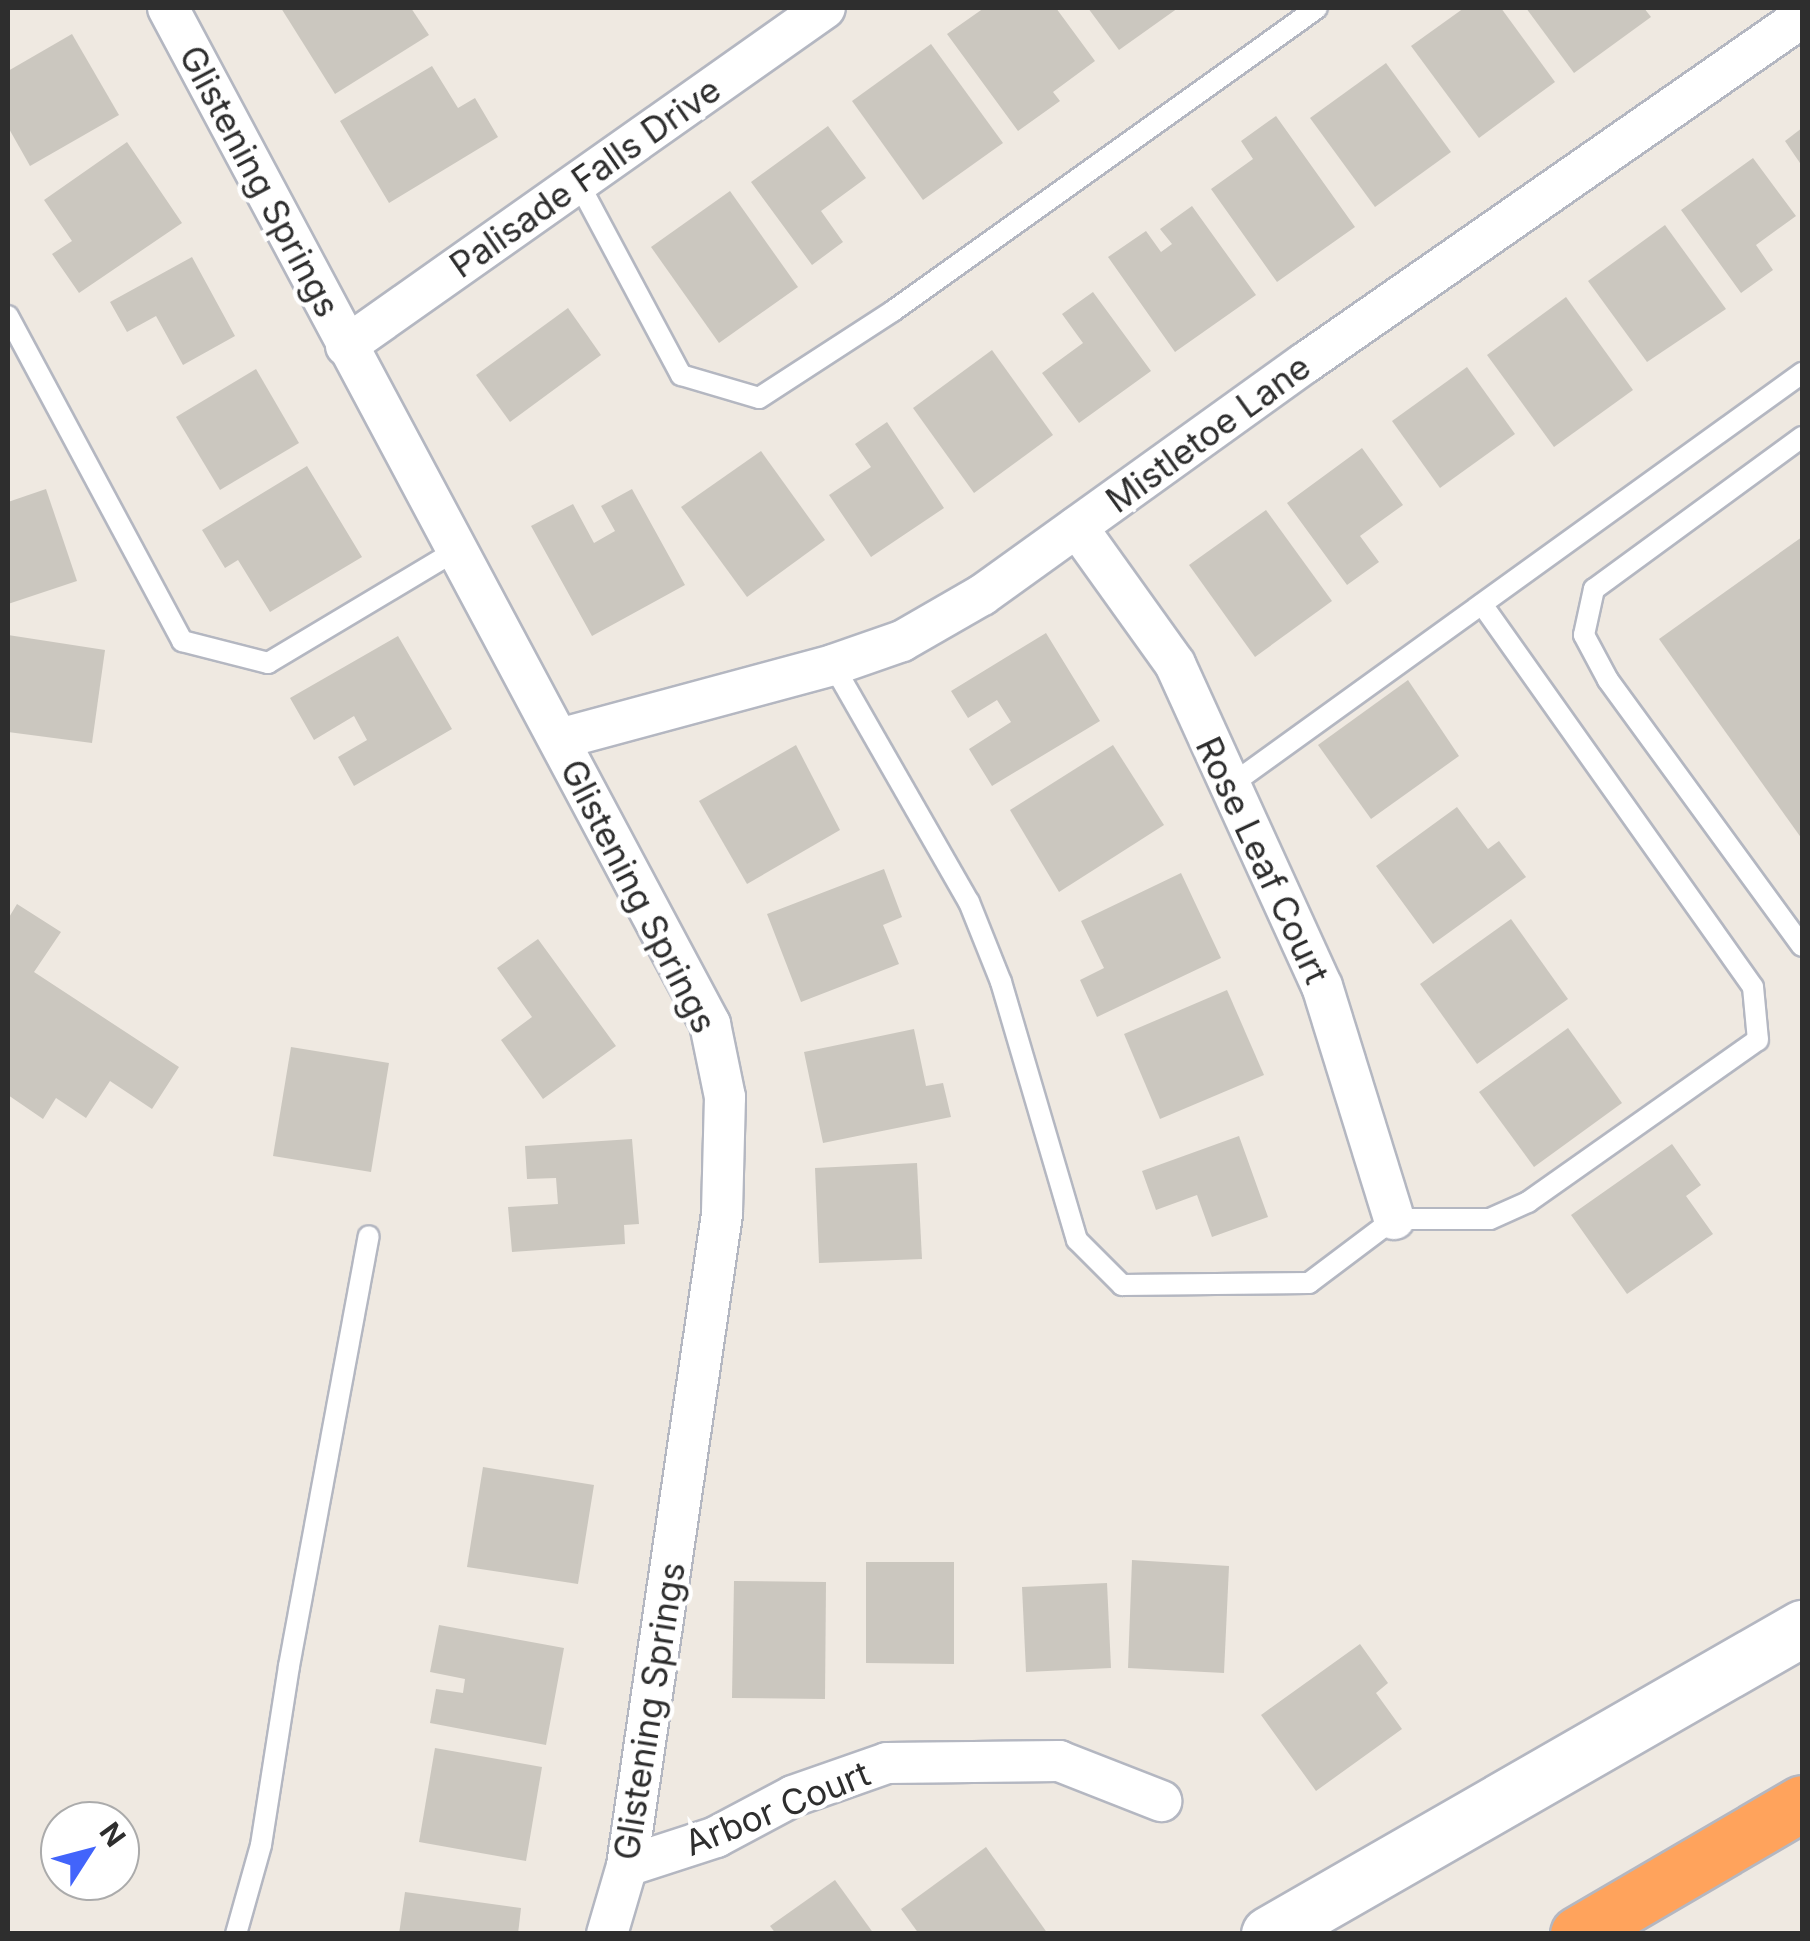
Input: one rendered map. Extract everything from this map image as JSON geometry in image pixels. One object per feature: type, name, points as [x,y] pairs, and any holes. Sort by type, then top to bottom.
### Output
[{"type":"highway","points":[[1578,1934],[1802,1803]]},
{"type":"main road","points":[[1269,1934],[1802,1628]]},
{"type":"street","name":"Glistening Springs","points":[[168,8],[710,1024],[725,1097],[722,1214],[627,1866],[607,1934]]},
{"type":"street","name":"Palisade Falls Drive","points":[[346,346],[824,8]]},
{"type":"street","name":"Mistletoe Lane","points":[[559,739],[833,665],[902,641],[982,596],[1802,16]]},
{"type":"street","name":"Rose Leaf Court","points":[[1077,528],[1175,664],[1322,986],[1394,1219]]},
{"type":"street","name":"Arbor Court","points":[[627,1866],[716,1837],[793,1796],[888,1763],[1059,1761],[1161,1801]]},
{"type":"lane","points":[[578,182],[681,374],[758,398],[893,312],[1318,8]]},
{"type":"lane","points":[[8,316],[182,641],[268,663],[457,550]]},
{"type":"lane","points":[[1228,786],[1802,374]]},
{"type":"lane","points":[[1802,437],[1594,590],[1584,635],[1608,680],[1802,946]]},
{"type":"lane","points":[[833,665],[969,902],[1000,982],[1077,1240],[1122,1285],[1309,1282],[1394,1219],[1490,1219],[1528,1202],[1758,1040],[1753,987],[1482,604]]},
{"type":"lane","points":[[236,1934],[262,1845],[290,1666],[370,1236]]},
{"type":"building","points":[[281,8],[411,8],[429,35],[335,94]]},
{"type":"building","points":[[984,8],[1056,8],[1095,61],[1053,92],[1060,101],[1018,131],[947,34]]},
{"type":"building","points":[[1088,8],[1178,8],[1119,50]]},
{"type":"building","points":[[1464,8],[1501,8],[1555,82],[1479,138],[1411,46]]},
{"type":"building","points":[[1526,8],[1644,8],[1651,17],[1574,73]]},
{"type":"building","points":[[72,34],[119,115],[30,166],[8,127],[8,71]]},
{"type":"building","points":[[931,44],[1003,143],[923,200],[852,101]]},
{"type":"building","points":[[1386,63],[1451,152],[1375,207],[1310,118]]},
{"type":"building","points":[[432,66],[458,108],[475,98],[498,137],[389,203],[340,121]]},
{"type":"building","points":[[1276,116],[1355,227],[1277,282],[1211,189],[1253,159],[1241,141]]},
{"type":"building","points":[[828,126],[866,178],[821,211],[843,242],[812,265],[751,182]]},
{"type":"building","points":[[1802,128],[1802,166],[1785,141]]},
{"type":"building","points":[[127,142],[182,223],[79,293],[52,254],[72,241],[44,200]]},
{"type":"building","points":[[1753,158],[1796,216],[1756,245],[1773,270],[1741,293],[1681,210]]},
{"type":"building","points":[[730,191],[798,287],[719,343],[651,247]]},
{"type":"building","points":[[1192,206],[1256,295],[1175,352],[1108,257],[1146,231],[1161,252],[1172,244],[1160,229]]},
{"type":"building","points":[[1665,225],[1726,309],[1647,362],[1588,281]]},
{"type":"building","points":[[192,257],[235,336],[183,365],[156,316],[127,332],[110,302]]},
{"type":"building","points":[[1093,292],[1151,371],[1079,423],[1042,373],[1083,343],[1062,314]]},
{"type":"building","points":[[1566,297],[1633,390],[1554,447],[1487,355]]},
{"type":"building","points":[[568,308],[601,355],[510,422],[476,375]]},
{"type":"building","points":[[992,350],[1053,435],[974,493],[913,408]]},
{"type":"building","points":[[1467,367],[1515,434],[1440,488],[1392,421]]},
{"type":"building","points":[[256,369],[299,443],[220,490],[176,417]]},
{"type":"building","points":[[887,422],[944,508],[871,557],[829,495],[871,467],[855,444]]},
{"type":"building","points":[[1362,448],[1403,505],[1360,536],[1379,562],[1347,585],[1287,503]]},
{"type":"building","points":[[761,451],[825,540],[747,597],[681,507]]},
{"type":"building","points":[[307,466],[362,557],[270,612],[238,560],[225,568],[202,530]]},
{"type":"building","points":[[46,489],[77,581],[8,604],[8,502]]},
{"type":"building","points":[[632,489],[685,585],[592,636],[531,526],[573,504],[594,543],[615,531],[601,506]]},
{"type":"building","points":[[1266,510],[1332,601],[1255,657],[1189,565]]},
{"type":"building","points":[[1802,537],[1802,839],[1659,639]]},
{"type":"building","points":[[1046,633],[1100,721],[992,786],[969,749],[1011,722],[997,700],[968,718],[951,691]]},
{"type":"building","points":[[8,635],[105,650],[92,743],[8,732]]},
{"type":"building","points":[[398,636],[452,729],[354,786],[338,757],[367,740],[354,716],[314,740],[290,698]]},
{"type":"building","points":[[1408,680],[1459,756],[1371,819],[1318,745]]},
{"type":"building","points":[[796,745],[840,830],[747,884],[699,801]]},
{"type":"building","points":[[1113,745],[1164,825],[1059,892],[1010,810]]},
{"type":"building","points":[[1457,807],[1488,849],[1499,841],[1526,877],[1433,944],[1376,866]]},
{"type":"building","points":[[884,869],[902,917],[883,925],[899,964],[801,1002],[767,914]]},
{"type":"building","points":[[1181,873],[1221,958],[1097,1017],[1080,980],[1104,968],[1081,921]]},
{"type":"building","points":[[17,904],[61,932],[34,972],[179,1067],[152,1109],[110,1081],[86,1118],[56,1098],[43,1119],[8,1095],[8,919]]},
{"type":"building","points":[[1511,919],[1568,999],[1477,1064],[1420,984]]},
{"type":"building","points":[[538,939],[616,1046],[543,1099],[501,1040],[532,1017],[497,968]]},
{"type":"building","points":[[1227,990],[1264,1075],[1160,1119],[1124,1034]]},
{"type":"building","points":[[1568,1028],[1622,1103],[1534,1167],[1479,1092]]},
{"type":"building","points":[[914,1029],[926,1086],[943,1083],[951,1117],[823,1143],[804,1052]]},
{"type":"building","points":[[291,1047],[389,1063],[371,1172],[273,1156]]},
{"type":"building","points":[[1239,1136],[1268,1217],[1212,1237],[1197,1195],[1156,1210],[1142,1171]]},
{"type":"building","points":[[632,1139],[639,1224],[624,1225],[625,1244],[512,1252],[508,1207],[558,1204],[556,1178],[527,1179],[525,1146]]},
{"type":"building","points":[[1672,1144],[1701,1185],[1686,1196],[1713,1234],[1627,1294],[1571,1215]]},
{"type":"building","points":[[917,1163],[922,1259],[819,1263],[815,1168]]},
{"type":"building","points":[[483,1467],[594,1485],[578,1584],[467,1567]]},
{"type":"building","points":[[1132,1560],[1229,1566],[1224,1673],[1128,1668]]},
{"type":"building","points":[[866,1562],[954,1562],[954,1664],[866,1663]]},
{"type":"building","points":[[734,1581],[826,1582],[825,1699],[732,1698]]},
{"type":"building","points":[[1107,1583],[1111,1668],[1026,1672],[1022,1587]]},
{"type":"building","points":[[439,1625],[564,1648],[546,1745],[430,1723],[436,1689],[463,1693],[465,1679],[430,1672]]},
{"type":"building","points":[[1360,1644],[1388,1683],[1376,1693],[1402,1729],[1316,1791],[1261,1715]]},
{"type":"building","points":[[435,1748],[542,1767],[526,1861],[419,1842]]},
{"type":"building","points":[[986,1847],[1048,1934],[919,1934],[901,1909]]},
{"type":"building","points":[[835,1880],[874,1934],[776,1934],[770,1926]]},
{"type":"building","points":[[405,1892],[521,1908],[518,1934],[399,1934]]}]
